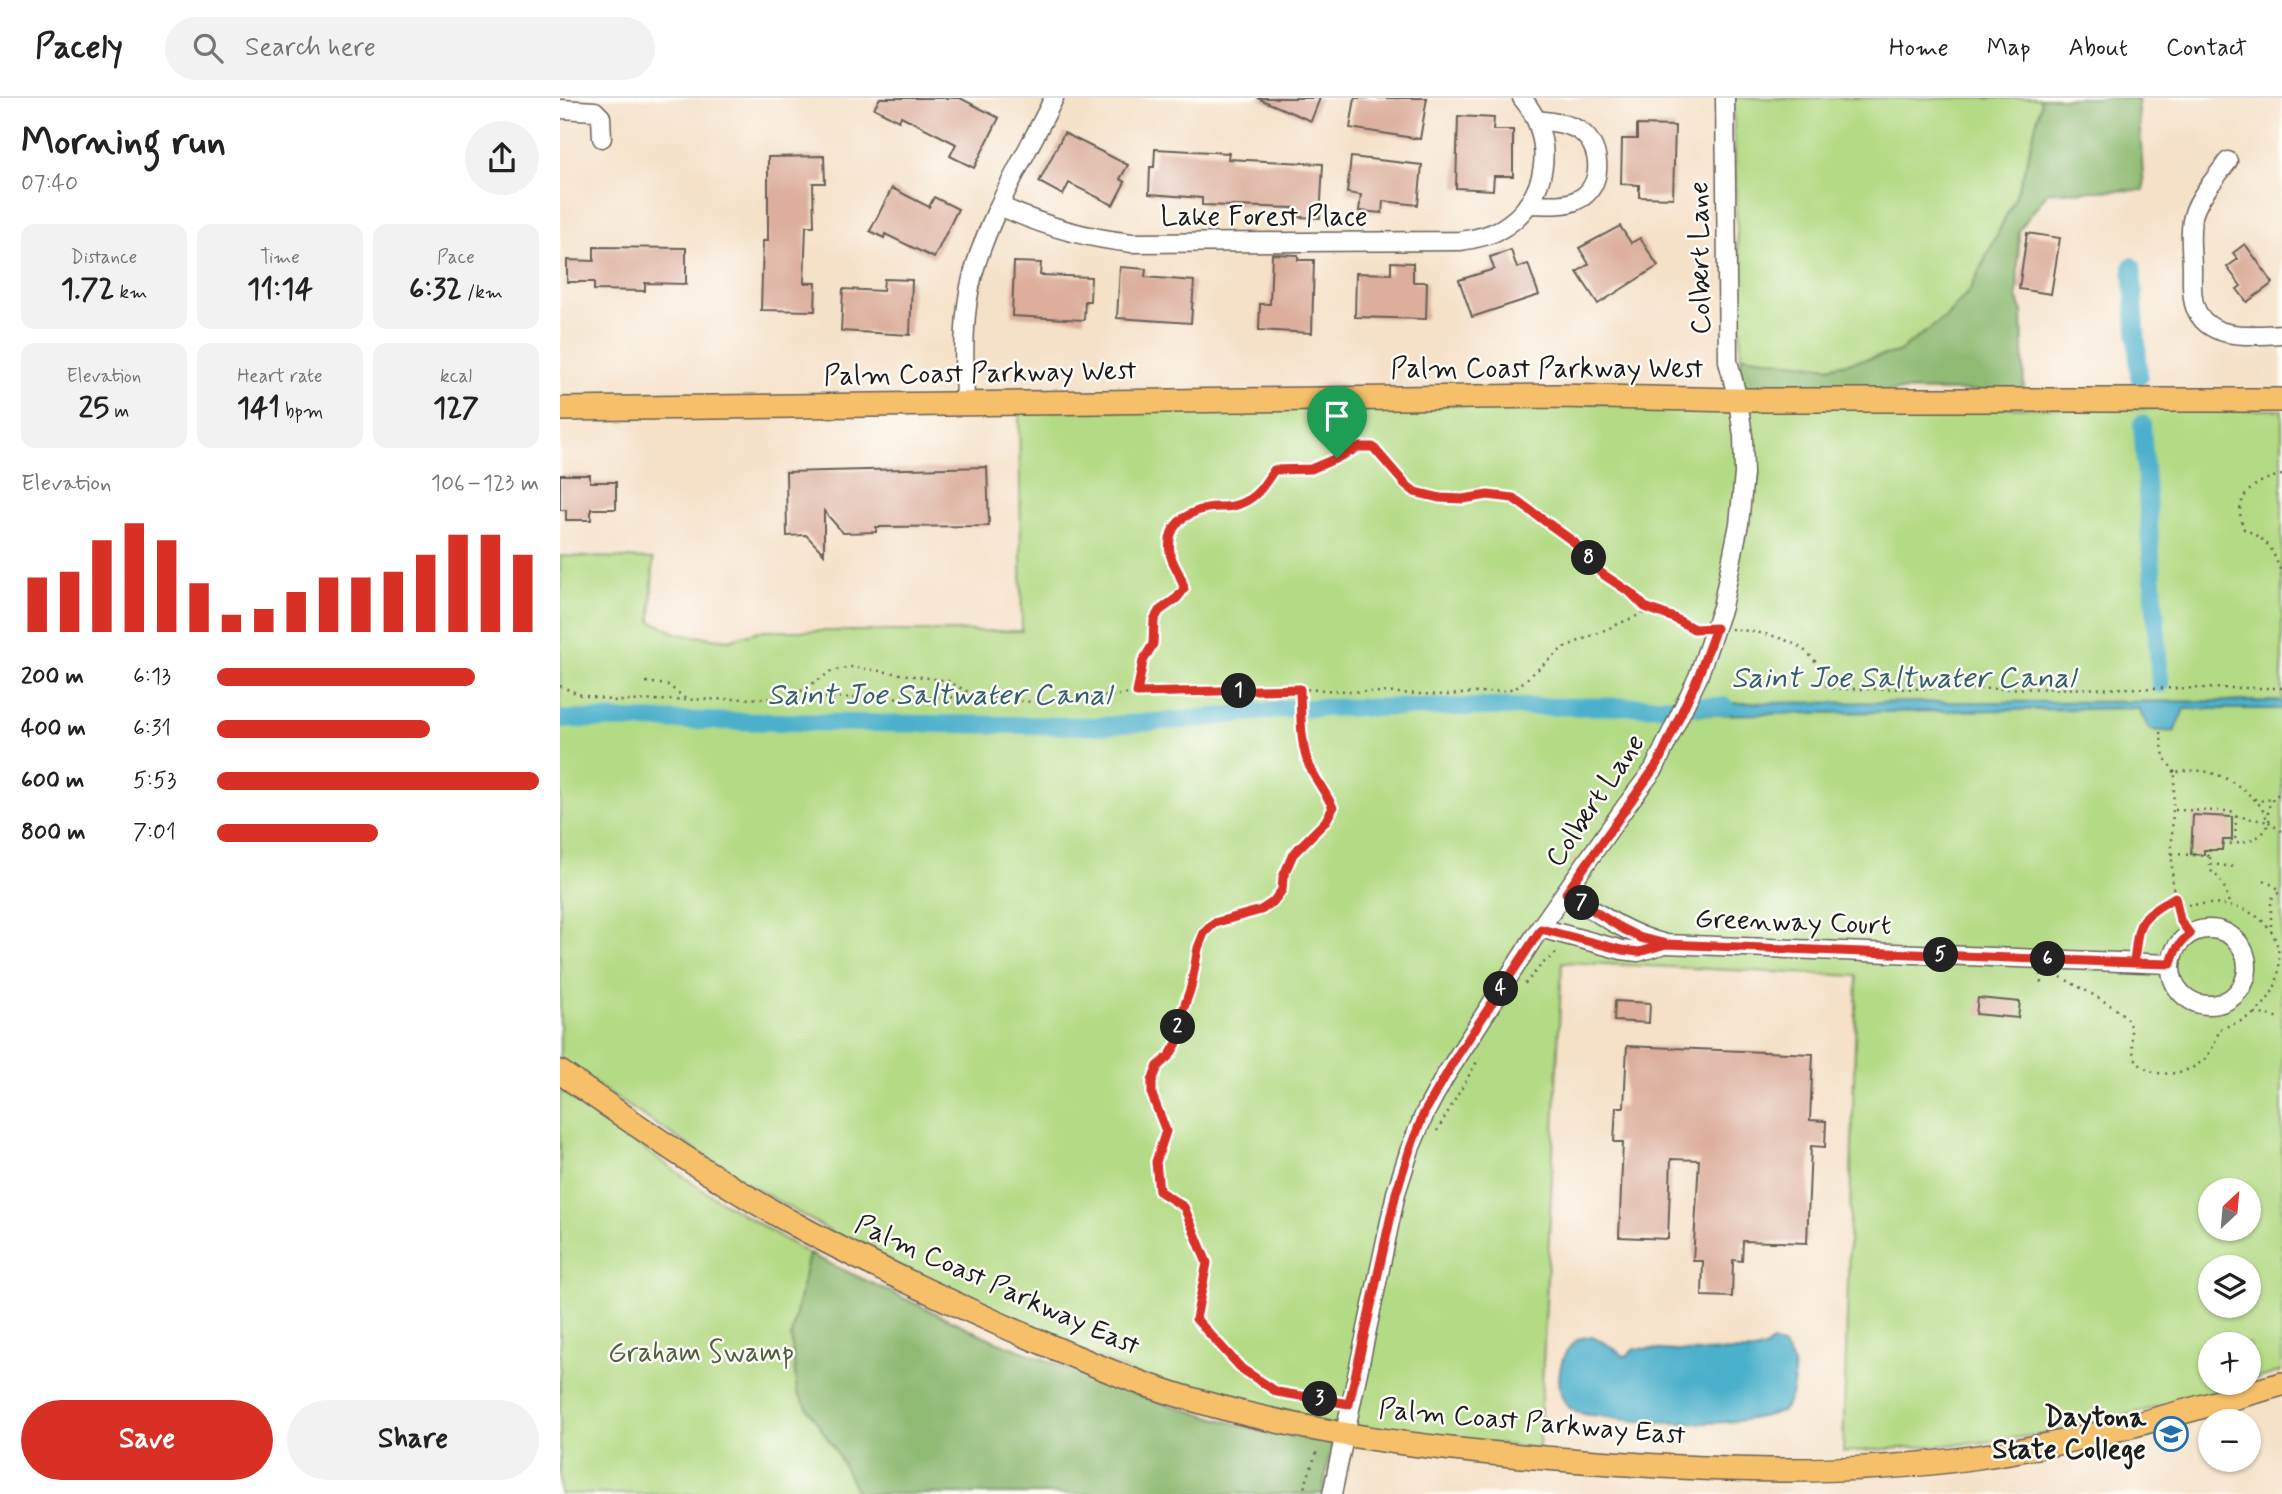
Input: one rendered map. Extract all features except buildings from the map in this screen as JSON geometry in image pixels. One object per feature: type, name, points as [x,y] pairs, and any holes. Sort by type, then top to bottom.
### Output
[{"type":"main road","name":"Palm Coast Parkway West","points":[[560,409],[1558,396],[1738,400],[2282,400]]},
{"type":"main road","name":"Palm Coast Parkway East","points":[[560,1072],[745,1196],[904,1280],[1029,1337],[1147,1385],[1232,1410],[1333,1433],[1511,1455],[1654,1466],[1741,1469],[1920,1464],[2023,1450],[2147,1421],[2282,1384]]},
{"type":"street","points":[[965,403],[967,305],[973,275],[1000,206],[1054,98]]},
{"type":"street","name":"Lake Forest Place","points":[[1000,206],[1046,225],[1092,238],[1132,243],[1477,239],[1512,222],[1528,204],[1536,188],[1543,162],[1543,138],[1538,120],[1522,98]]},
{"type":"street","name":"Colbert Lane","points":[[1332,1494],[1333,1433],[1349,1404],[1396,1193],[1424,1113],[1457,1056],[1541,929],[1658,763],[1698,677],[1716,628],[1733,558],[1745,450],[1738,400],[1728,361],[1725,98]]},
{"type":"street","points":[[560,108],[589,109],[597,112],[601,117],[602,138]]},
{"type":"street","points":[[1528,204],[1573,202],[1589,191],[1597,170],[1594,149],[1581,132],[1538,120]]},
{"type":"street","points":[[2228,161],[2196,208],[2192,220],[2192,290],[2195,306],[2200,317],[2220,331],[2234,335],[2282,334]]},
{"type":"street","points":[[1566,893],[1621,928],[1641,938],[1666,944]]},
{"type":"street","points":[[1541,929],[1622,950],[1639,952],[1666,944]]},
{"type":"street","points":[[2214,929],[2225,933],[2243,949],[2247,973],[2243,985],[2235,996],[2224,1003],[2211,1006],[2187,998],[2172,977],[2174,952],[2180,942],[2190,934],[2214,929]]},
{"type":"street","name":"Greenway Court","points":[[1666,944],[2171,964]]},
{"type":"path","points":[[1137,693],[1143,661],[1153,644],[1154,620],[1159,611],[1177,598],[1184,589],[1182,576],[1170,554],[1171,531],[1180,519],[1209,507],[1233,508],[1243,503],[1260,490],[1274,470],[1311,469],[1360,447],[1373,447],[1415,492],[1440,498],[1463,499],[1488,495],[1513,498],[1574,542],[1601,573],[1631,593],[1645,607],[1694,629],[1755,631],[1794,643],[1816,663],[1825,685],[1835,688],[2282,688]]},
{"type":"path","points":[[2282,475],[2268,477],[2254,485],[2240,502],[2240,519],[2244,529],[2264,538],[2282,574]]},
{"type":"path","points":[[560,686],[581,695],[616,701],[985,697],[1031,702],[1137,693],[1300,689],[1446,695],[1516,688],[1563,648],[1646,611],[1653,611]]},
{"type":"path","points":[[790,698],[832,671],[850,667],[948,681],[985,697]]},
{"type":"path","points":[[646,682],[668,685],[686,699]]},
{"type":"path","points":[[1300,689],[1304,745],[1308,762],[1333,808],[1325,822],[1293,854],[1283,877],[1282,890],[1273,902],[1261,910],[1214,923],[1204,933],[1179,1022],[1177,1043],[1170,1055],[1158,1066],[1152,1081],[1152,1095],[1166,1131],[1157,1156],[1159,1191],[1184,1207],[1207,1263],[1196,1319],[1242,1369],[1277,1392],[1349,1404]]},
{"type":"path","points":[[2160,732],[2164,757],[2175,773],[2172,854],[2175,899],[2180,920],[2190,934]]},
{"type":"path","points":[[2175,773],[2187,769],[2210,771],[2254,799],[2269,822]]},
{"type":"path","points":[[2254,799],[2272,799],[2282,791]]},
{"type":"path","points":[[2223,844],[2235,844],[2255,838],[2267,828],[2272,799]]},
{"type":"path","points":[[2174,810],[2231,811],[2236,816],[2269,822],[2282,831]]},
{"type":"path","points":[[2235,844],[2236,816]]},
{"type":"path","points":[[2210,850],[2210,870],[2222,882],[2229,905]]},
{"type":"path","points":[[2172,854],[2210,856]]},
{"type":"path","points":[[2210,864],[2235,867]]},
{"type":"path","points":[[2264,880],[2282,891],[2271,899],[2269,905],[2272,916],[2270,928]]},
{"type":"path","points":[[2059,976],[2118,1010],[2126,1019],[2133,1035],[2134,1055],[2141,1065],[2163,1074],[2193,1067],[2213,1049],[2220,1029],[2255,1013],[2268,1001],[2280,976],[2280,964],[2277,942],[2270,928],[2252,914],[2229,905],[2187,905],[2175,899]]},
{"type":"path","points":[[2134,963],[2138,928],[2146,914],[2175,899]]},
{"type":"path","points":[[1526,984],[1542,964],[1563,948]]},
{"type":"path","points":[[2033,975],[2043,974],[2041,988]]},
{"type":"path","points":[[2255,1013],[2282,1018]]},
{"type":"path","points":[[1436,1132],[1481,1054]]},
{"type":"path","points":[[1157,1156],[1163,1157]]},
{"type":"path","points":[[1302,1494],[1317,1455],[1333,1433],[1327,1401]]},
{"type":"green space","points":[[1733,98],[2040,98],[2041,104],[2015,198],[1970,290],[1946,317],[1898,352],[1829,367],[1741,356]]},
{"type":"green space","points":[[2040,98],[2138,98],[2144,190],[2048,192],[2019,230],[2017,296],[2022,311],[2024,391],[1741,390],[1741,356],[1829,367],[1898,352],[1946,317],[1970,290],[2015,198],[2025,169],[2041,104]]},
{"type":"green space","points":[[1575,403],[2282,410],[2282,1371],[2261,1377],[2261,1332],[2198,1332],[2198,1395],[2206,1395],[2050,1433],[1976,1443],[1843,1452],[1857,976],[1562,962],[1539,1449],[1329,1424],[1137,1375],[1009,1319],[853,1244],[738,1178],[560,1061],[560,556],[653,559],[651,621],[678,634],[729,640],[759,631],[1022,631],[1019,411]]},
{"type":"green space","name":"Graham Swamp","points":[[560,1090],[701,1189],[809,1254],[993,1340],[1148,1399],[1264,1432],[1332,1443],[1322,1494],[560,1494]]},
{"type":"green space","points":[[809,1254],[993,1340],[1148,1399],[1264,1432],[1332,1443],[1322,1494],[858,1494],[836,1451],[797,1392],[791,1336]]},
{"type":"water","points":[[2282,701],[2282,709],[2184,709],[2174,732],[2150,730],[2138,708],[1699,715],[1704,703]]},
{"type":"water","points":[[1592,1337],[1624,1356],[1634,1348],[1689,1352],[1755,1351],[1772,1342],[1788,1353],[1794,1372],[1794,1383],[1782,1411],[1741,1420],[1667,1423],[1580,1413],[1567,1405],[1562,1396],[1559,1375],[1570,1346],[1580,1338]]},
{"type":"waterway","points":[[2132,266],[2139,377]]},
{"type":"waterway","points":[[2142,424],[2160,684]]},
{"type":"waterway","name":"Saint Joe Saltwater Canal","points":[[560,719],[1097,726],[1293,708],[1725,706]]},
{"type":"place","name":"Daytona State College","points":[[2171,1434]]},
{"type":"route","points":[[1337,458],[1311,469],[1274,470],[1260,490],[1243,503],[1233,508],[1209,507],[1180,519],[1171,531],[1170,554],[1182,576],[1184,589],[1177,598],[1159,611],[1154,620],[1153,644],[1143,661],[1137,693],[1300,689],[1304,745],[1308,762],[1333,808],[1325,822],[1293,854],[1283,877],[1282,890],[1273,902],[1261,910],[1214,923],[1204,933],[1179,1022],[1177,1043],[1170,1055],[1158,1066],[1152,1081],[1152,1095],[1166,1131],[1156,1162],[1159,1191],[1184,1207],[1207,1263],[1196,1319],[1242,1369],[1277,1392],[1349,1404],[1396,1193],[1424,1113],[1457,1056],[1541,929],[1639,952],[1666,944],[2134,963],[2138,928],[2146,914],[2175,897],[2180,920],[2190,934],[2180,942],[2171,964],[2134,963],[1759,948],[1666,944],[1641,938],[1621,928],[1566,893],[1658,763],[1698,677],[1716,628],[1694,629],[1645,607],[1631,593],[1601,573],[1574,542],[1513,498],[1488,495],[1463,499],[1440,498],[1415,492],[1373,447],[1360,447],[1337,458]]}]
